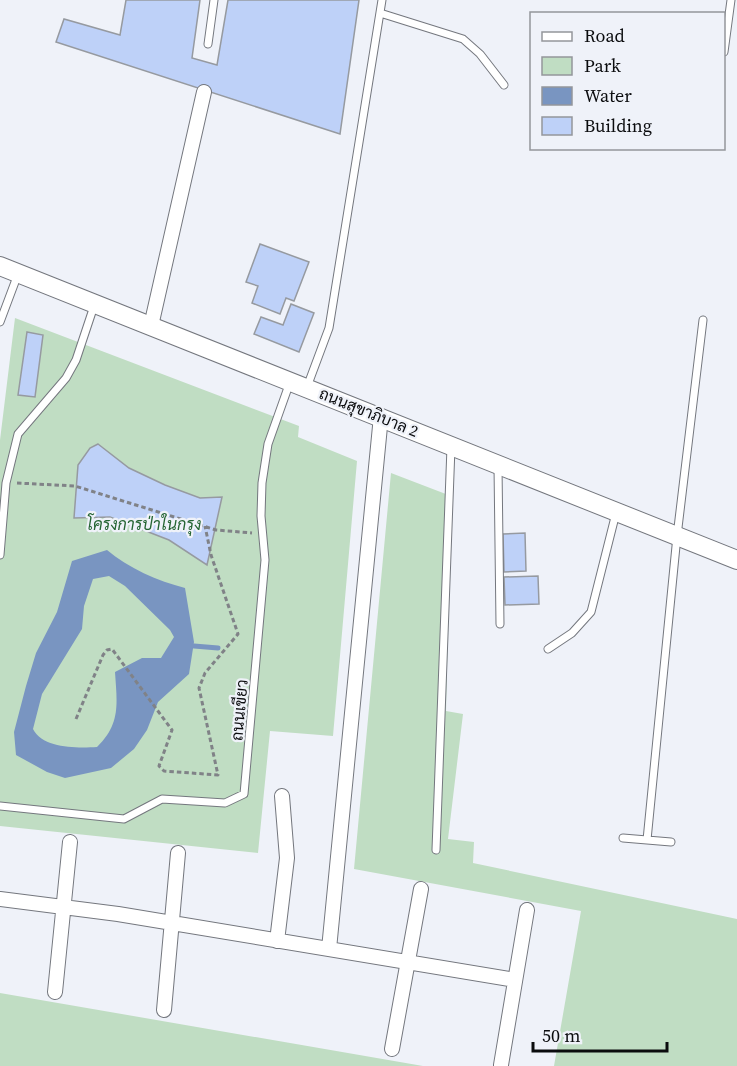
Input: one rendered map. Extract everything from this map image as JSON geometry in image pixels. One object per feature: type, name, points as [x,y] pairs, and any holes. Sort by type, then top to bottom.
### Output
[{"type":"street","points":[[152,326],[204,92]]},
{"type":"street","name":"ถนนสุขาภิบาล 2","points":[[0,266],[299,383],[737,560]]},
{"type":"street","points":[[329,949],[381,416]]},
{"type":"street","points":[[277,941],[287,858],[282,796]]},
{"type":"street","points":[[55,992],[70,842]]},
{"type":"street","points":[[164,1010],[178,853]]},
{"type":"street","points":[[392,1049],[421,889]]},
{"type":"street","points":[[0,899],[171,923],[515,980]]},
{"type":"street","points":[[501,1065],[527,910]]},
{"type":"lane","points":[[208,44],[214,0]]},
{"type":"lane","name":"ถนนเขียว","points":[[0,806],[124,819],[162,799],[225,803],[244,794],[265,560],[262,483],[268,444],[329,328],[382,0]]},
{"type":"lane","points":[[725,40],[732,0]]},
{"type":"lane","points":[[380,13],[463,39],[480,54],[504,86]]},
{"type":"lane","points":[[0,322],[18,273]]},
{"type":"lane","points":[[0,555],[10,456],[18,434],[66,378],[76,360],[95,304]]},
{"type":"lane","points":[[647,840],[677,536],[703,320]]},
{"type":"lane","points":[[436,850],[452,445]]},
{"type":"lane","points":[[498,463],[500,624]]},
{"type":"lane","points":[[548,649],[572,633],[591,612],[603,574],[617,511]]},
{"type":"lane","points":[[623,838],[671,842]]},
{"type":"path","points":[[6,483],[75,486],[205,526],[233,533],[263,534]]},
{"type":"path","points":[[76,719],[103,655],[107,650],[112,649],[172,730],[159,766],[164,771],[218,774],[199,688],[205,673],[238,634],[211,555],[205,526]]},
{"type":"green space","name":"โครงการป่าในกรุง","points":[[15,318],[299,426],[298,437],[357,461],[333,736],[270,731],[258,853],[0,826],[0,440]]},
{"type":"green space","points":[[391,473],[451,496],[446,711],[463,714],[448,839],[474,842],[473,863],[737,919],[737,1066],[554,1066],[581,911],[354,869]]},
{"type":"green space","points":[[0,993],[423,1066],[0,1066]]},
{"type":"water","points":[[107,550],[124,563],[144,573],[185,588],[194,642],[189,674],[158,702],[147,730],[134,749],[111,768],[65,778],[47,772],[16,755],[14,732],[36,653],[57,612],[72,561]],"holes":[[[109,576],[125,586],[170,630],[174,637],[161,658],[142,658],[115,672],[117,703],[114,721],[97,747],[53,744],[38,736],[33,729],[42,694],[82,629],[84,606],[93,579]]]},
{"type":"building","points":[[126,0],[200,0],[192,58],[217,65],[228,0],[359,0],[340,134],[56,42],[64,19],[120,35]]},
{"type":"building","points":[[260,244],[309,262],[294,301],[286,298],[280,314],[252,303],[258,286],[246,282]]},
{"type":"building","points":[[291,304],[314,313],[299,352],[254,334],[261,317],[283,325]]},
{"type":"building","points":[[27,332],[43,335],[35,397],[18,395]]},
{"type":"building","points":[[98,444],[129,468],[165,485],[200,498],[222,497],[207,565],[169,540],[110,517],[74,518],[78,465],[90,448]]},
{"type":"building","points":[[525,533],[526,571],[504,572],[503,534]]},
{"type":"building","points":[[538,576],[539,604],[505,605],[504,577]]},
{"type":"waterway","points":[[194,646],[218,648]]}]
